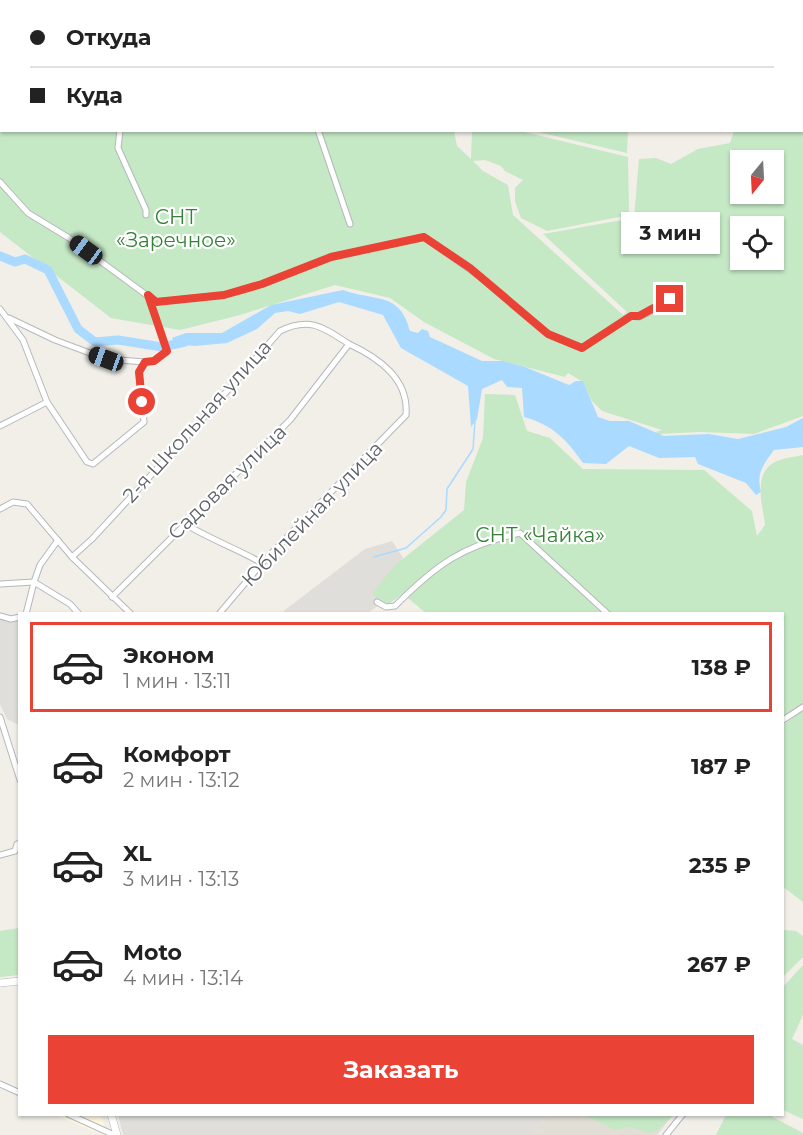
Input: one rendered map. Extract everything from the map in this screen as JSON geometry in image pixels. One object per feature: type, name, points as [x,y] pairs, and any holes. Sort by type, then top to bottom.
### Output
[{"type":"street","points":[[120,132],[118,148],[146,210],[146,215]]},
{"type":"street","points":[[319,132],[350,224]]},
{"type":"street","points":[[0,182],[28,213],[69,238],[156,302],[224,295],[262,284],[331,257],[424,237],[474,271],[548,334],[582,348],[631,316],[639,316],[675,299]]},
{"type":"street","points":[[8,318],[55,340],[106,359],[154,361],[167,351],[148,295]]},
{"type":"street","points":[[0,309],[23,340],[47,402],[87,462],[98,463],[144,422],[139,372],[145,362]]},
{"type":"street","name":"2-я Школьная улица","points":[[72,557],[92,539],[189,434],[280,331],[292,325],[309,323],[332,330],[350,344],[381,362],[394,376],[407,397],[406,415]]},
{"type":"street","name":"Садовая улица","points":[[112,597],[290,420],[350,344]]},
{"type":"street","points":[[0,426],[47,402]]},
{"type":"street","name":"Юбилейная улица","points":[[221,612],[262,563],[406,415]]},
{"type":"street","points":[[0,509],[13,502],[27,504],[72,557],[129,612]]},
{"type":"street","points":[[185,524],[214,541],[237,549],[262,563]]},
{"type":"street","points":[[376,602],[386,607],[395,606],[443,562],[478,544],[520,533],[606,612]]},
{"type":"street","points":[[26,612],[40,565],[58,540]]},
{"type":"street","points":[[0,584],[34,582],[70,604],[77,612]]},
{"type":"street","points":[[0,616],[11,619],[18,617]]},
{"type":"street","points":[[784,719],[803,707]]},
{"type":"street","points":[[0,717],[17,765]]},
{"type":"street","points":[[0,855],[15,851],[18,844]]},
{"type":"street","points":[[0,983],[18,981]]},
{"type":"street","points":[[0,1084],[18,1092]]},
{"type":"street","points":[[73,1116],[116,1135]]},
{"type":"street","points":[[111,1116],[116,1135]]},
{"type":"street","points":[[666,1135],[681,1116]]},
{"type":"shaded area","points":[[392,541],[403,558],[373,593],[383,602],[369,612],[282,612],[365,549]]},
{"type":"shaded area","points":[[18,615],[18,724],[7,719],[0,704],[0,616]]},
{"type":"shaded area","points":[[57,1116],[101,1116],[107,1135]]},
{"type":"shaded area","points":[[118,1116],[545,1116],[533,1135],[123,1135]]},
{"type":"shaded area","points":[[545,1116],[672,1116],[657,1135],[533,1135]]},
{"type":"green space","name":"СНТ «Заречное»","points":[[0,132],[454,132],[457,146],[471,159],[472,132],[524,132],[628,157],[629,215],[547,231],[521,218],[515,201],[515,188],[523,180],[505,171],[501,166],[485,160],[473,161],[483,171],[508,185],[513,215],[623,315],[627,312],[543,234],[634,218],[639,159],[656,158],[671,164],[698,149],[730,143],[734,132],[803,132],[803,416],[754,434],[700,432],[658,434],[656,432],[662,430],[602,411],[592,401],[583,382],[568,373],[565,377],[494,359],[424,322],[390,298],[335,285],[240,315],[180,330],[111,318],[0,232]]},
{"type":"green space","points":[[538,132],[628,132],[627,153]]},
{"type":"green space","name":"СНТ «Чайка»","points":[[485,394],[515,395],[527,431],[550,438],[583,469],[704,470],[752,511],[757,536],[765,525],[761,500],[763,474],[775,462],[803,455],[803,902],[784,888],[784,724],[797,715],[784,715],[784,612],[425,612],[403,594],[387,605],[372,594],[394,566],[464,510],[466,482],[483,438]]},
{"type":"green space","points":[[18,928],[18,975],[0,977],[0,931]]},
{"type":"green space","points":[[784,930],[796,931],[803,936],[803,957],[784,976]]},
{"type":"green space","points":[[803,965],[803,1015],[792,1039],[803,1045],[803,1119],[784,1110],[784,986]]},
{"type":"green space","points":[[587,1116],[672,1116],[656,1131],[650,1133],[630,1127],[615,1130]]},
{"type":"green space","points":[[726,1116],[771,1116],[803,1133],[803,1135],[716,1135]]},
{"type":"water","points":[[343,290],[393,304],[406,318],[410,331],[418,333],[422,329],[428,331],[430,337],[482,361],[503,361],[525,367],[569,385],[576,381],[583,381],[598,417],[610,421],[629,421],[664,436],[709,434],[738,439],[786,427],[803,418],[803,447],[774,450],[760,474],[761,492],[756,495],[746,483],[698,464],[695,457],[659,458],[629,446],[606,464],[583,463],[558,434],[543,424],[524,417],[522,388],[507,387],[502,380],[482,389],[477,419],[471,427],[468,386],[401,348],[383,315],[339,302],[300,314],[288,311],[275,313],[257,329],[227,343],[195,346],[175,344],[172,338],[186,333],[222,333],[271,305]]},
{"type":"waterway","points":[[0,256],[15,262],[25,259],[48,270],[78,329],[95,342],[118,340],[162,347],[185,342]]},
{"type":"waterway","points":[[374,557],[406,548],[441,517],[446,510],[447,489],[473,449],[475,421]]},
{"type":"route","points":[[142,402],[138,389],[139,372],[145,362],[154,361],[167,351],[148,295],[156,302],[224,295],[262,284],[331,257],[392,242],[424,237],[470,268],[548,334],[582,348],[590,345],[631,316],[639,316],[670,299]]}]
